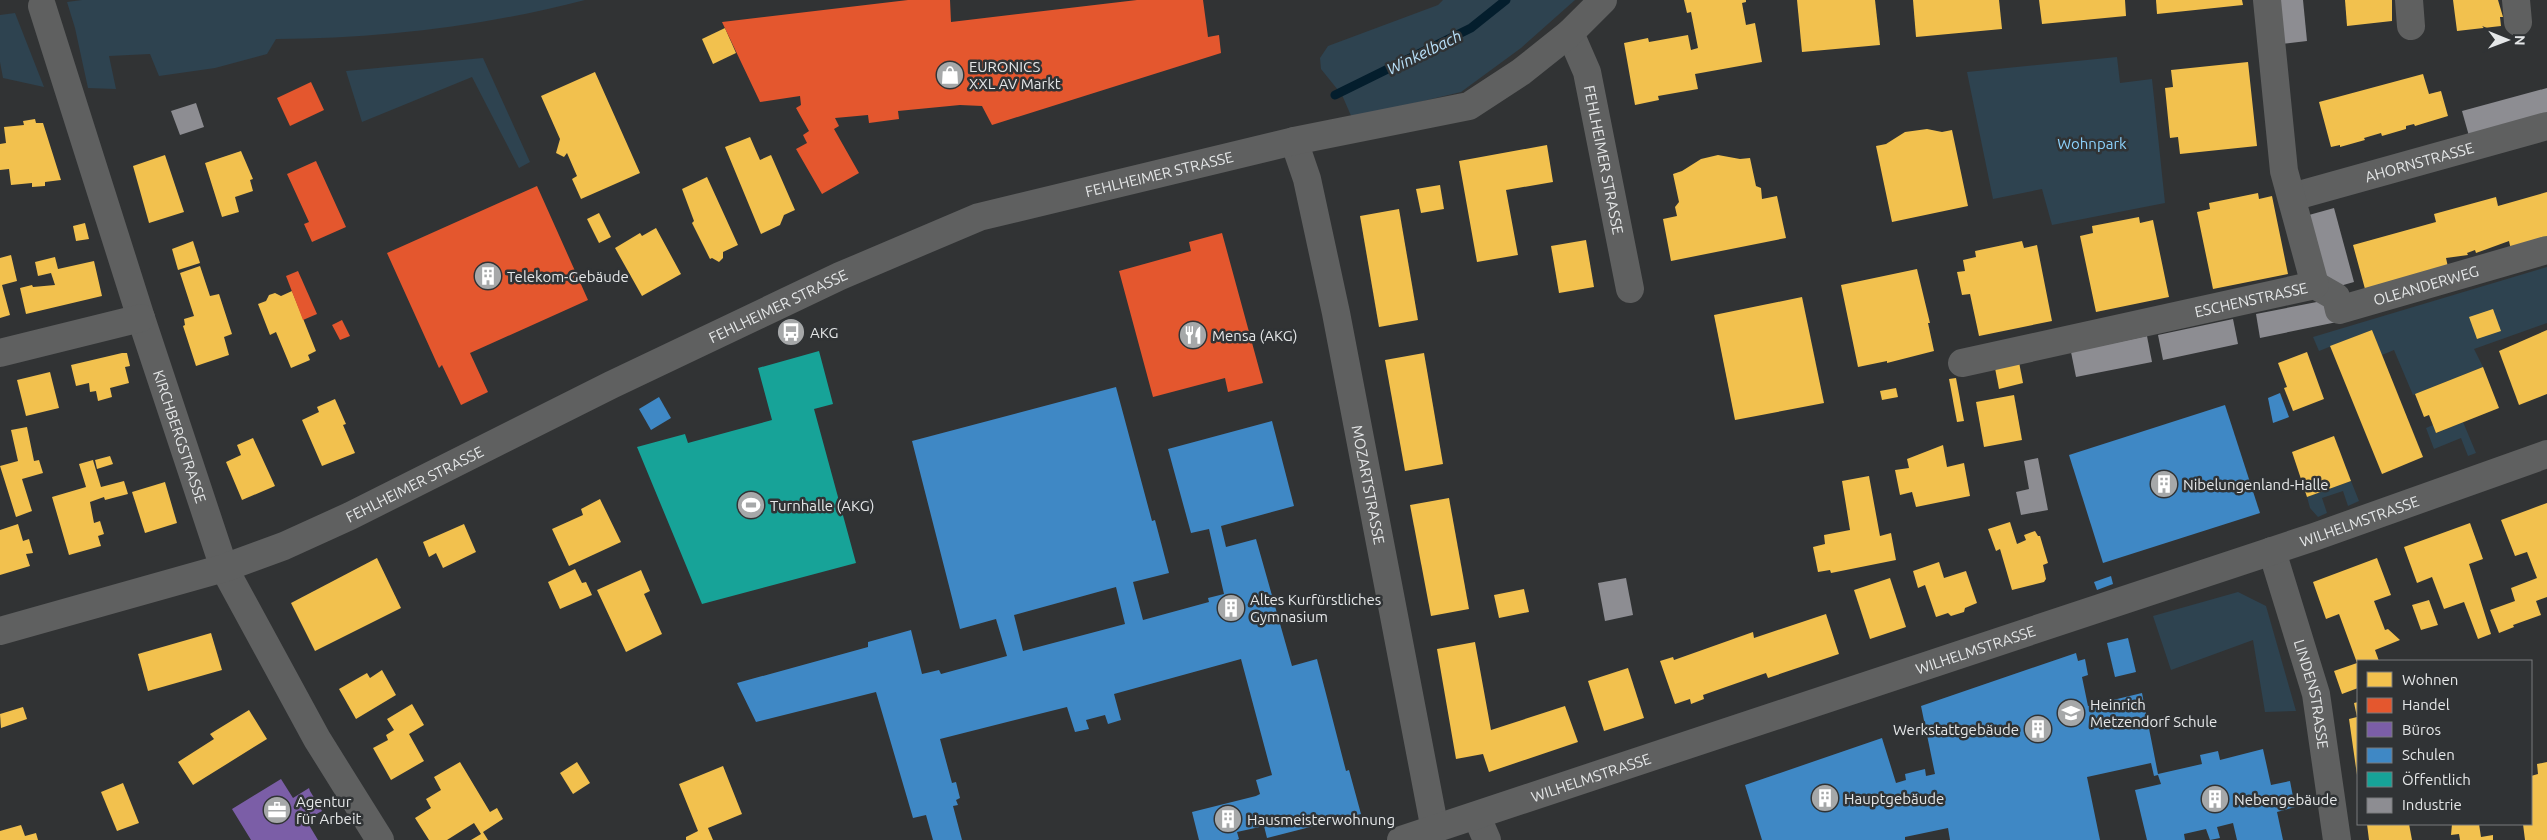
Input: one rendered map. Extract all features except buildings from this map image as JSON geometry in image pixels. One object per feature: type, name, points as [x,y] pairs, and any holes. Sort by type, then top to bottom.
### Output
[{"type":"street","name":"FEHLHEIMER STRASSE","points":[[0,631],[224,568],[284,546],[350,516],[611,386],[840,276],[979,217],[1294,141],[1469,106],[1521,72],[1570,34],[1604,0]]},
{"type":"street","name":"ESCHENSTRASSE","points":[[1962,363],[2315,285],[2284,171],[2267,0]]},
{"type":"street","name":"KIRCHBERGSTRASSE","points":[[42,6],[141,318],[224,568],[317,739],[380,840]]},
{"type":"street","name":"FEHLHEIMER STRASSE","points":[[1570,34],[1587,72],[1630,289]]},
{"type":"street","name":"AHORNSTRASSE","points":[[2292,197],[2547,126]]},
{"type":"street","name":"MOZARTSTRASSE","points":[[1294,141],[1306,179],[1336,313],[1435,830]]},
{"type":"street","name":"OLEANDERWEG","points":[[2315,285],[2336,297],[2339,310],[2547,250]]},
{"type":"street","points":[[0,353],[141,318]]},
{"type":"street","name":"WILHELMSTRASSE","points":[[1401,840],[1435,830],[1482,828],[2547,454]]},
{"type":"street","name":"LINDENSTRASSE","points":[[2272,551],[2316,694],[2337,840]]},
{"type":"green space","points":[[82,0],[585,0],[470,24],[393,34],[276,39],[267,54],[215,68],[159,76],[150,54],[109,56],[116,89],[88,88],[75,28],[67,2]]},
{"type":"green space","points":[[1443,0],[1575,0],[1521,48],[1461,92],[1352,118],[1342,95],[1321,69],[1320,58],[1328,46],[1438,5]]},
{"type":"green space","points":[[15,13],[44,87],[3,78],[0,62],[0,15]]},
{"type":"green space","name":"Wohnpark","points":[[2117,57],[2120,83],[2152,79],[2165,203],[2052,225],[2042,189],[1993,199],[1967,72]]},
{"type":"green space","points":[[483,58],[530,162],[519,168],[472,77],[362,122],[346,71]]},
{"type":"green space","points":[[2547,267],[2547,323],[2474,349],[2483,367],[2413,395],[2394,350],[2382,355],[2372,330],[2319,351],[2313,337]]},
{"type":"green space","points":[[2463,422],[2476,453],[2468,456],[2461,438],[2434,449],[2426,428],[2433,425],[2437,433]]},
{"type":"green space","points":[[2351,481],[2359,501],[2348,506],[2343,491],[2322,498],[2327,513],[2318,517],[2310,508],[2307,497]]},
{"type":"green space","points":[[2238,592],[2266,606],[2296,711],[2265,712],[2253,640],[2171,670],[2153,616]]},
{"type":"waterway","name":"Winkelbach","points":[[1335,95],[1471,28],[1506,0]]},
{"type":"place","name":"EURONICS XXL AV Markt","points":[[950,75]]},
{"type":"place","name":"Telekom-Gebäude","points":[[488,276]]},
{"type":"place","name":"AKG","points":[[791,332]]},
{"type":"place","name":"Mensa (AKG)","points":[[1193,335]]},
{"type":"place","name":"Nibelungenland-Halle","points":[[2164,484]]},
{"type":"place","name":"Turnhalle (AKG)","points":[[751,505]]},
{"type":"place","name":"Altes Kurfürstliches Gymnasium","points":[[1231,608]]},
{"type":"place","name":"Heinrich Metzendorf Schule","points":[[2071,713]]},
{"type":"place","name":"Werkstattgebäude","points":[[2038,729]]},
{"type":"place","name":"Hauptgebäude","points":[[1825,798]]},
{"type":"place","name":"Nebengebäude","points":[[2215,799]]},
{"type":"place","name":"Agentur für Arbeit","points":[[277,810]]},
{"type":"place","name":"Hausmeisterwohnung","points":[[1228,819]]}]
